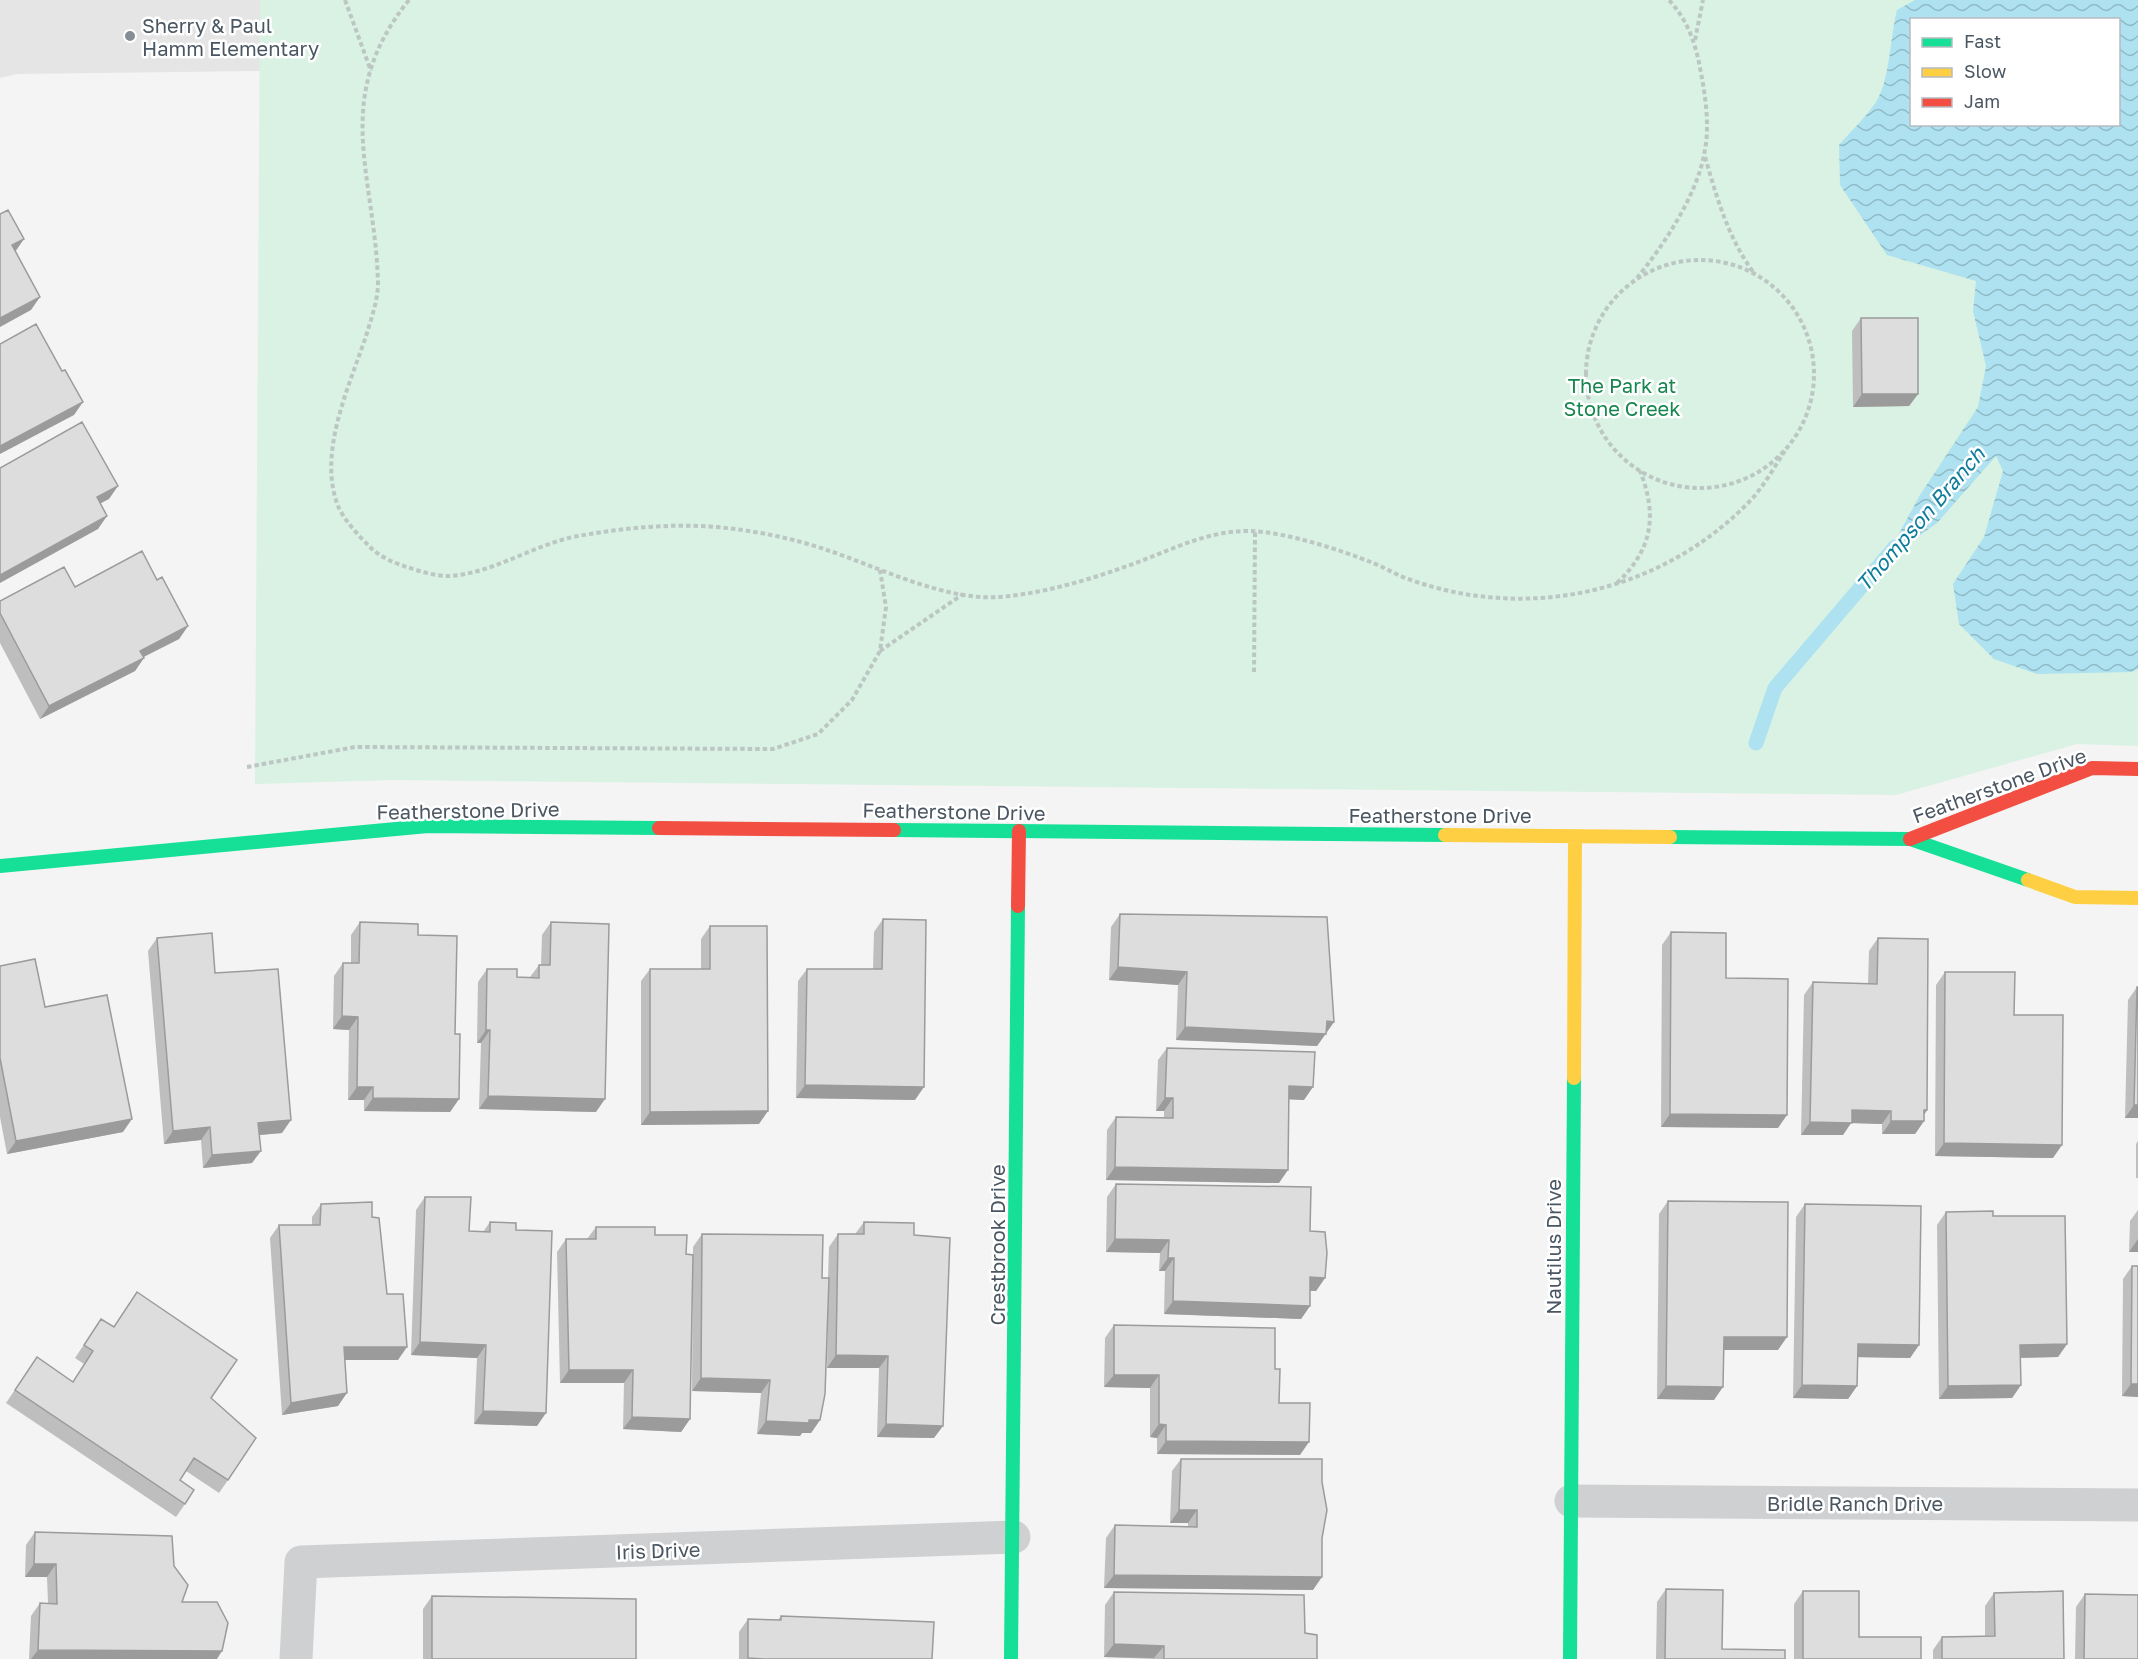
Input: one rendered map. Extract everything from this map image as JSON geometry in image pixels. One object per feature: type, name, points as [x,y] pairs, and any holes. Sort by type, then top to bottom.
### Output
[{"type":"street","name":"Featherstone Drive","points":[[1910,839],[2092,768],[2138,769]]},
{"type":"street","name":"Featherstone Drive","points":[[0,866],[428,826],[1910,839],[2075,897],[2138,898]]},
{"type":"street","name":"Crestbrook Drive","points":[[1011,1659],[1014,1537],[1019,831]]},
{"type":"street","name":"Nautilus Drive","points":[[1570,1659],[1575,836]]},
{"type":"street","name":"Bridle Ranch Drive","points":[[1571,1501],[2138,1505]]},
{"type":"street","name":"Iris Drive","points":[[296,1659],[301,1562],[1014,1537]]},
{"type":"path","points":[[345,0],[371,71]]},
{"type":"path","points":[[409,0],[382,42],[371,71],[361,126],[378,293],[337,429],[332,482],[339,510],[373,551],[396,564],[446,576],[483,568],[572,537],[675,525],[731,528],[775,536],[823,548],[880,570],[964,593],[992,598],[1033,593],[1093,577],[1229,531],[1255,531],[1288,537],[1372,562],[1411,580],[1497,599],[1576,596],[1614,586],[1694,547],[1726,524],[1754,496],[1801,428],[1811,405],[1815,380],[1813,355],[1806,330],[1793,308],[1777,289],[1756,275],[1732,265],[1706,261],[1682,262],[1657,269],[1634,281]]},
{"type":"path","points":[[1669,0],[1679,11],[1695,40]]},
{"type":"path","points":[[1703,0],[1695,40],[1707,122],[1704,156],[1680,216],[1634,281],[1600,318],[1587,355],[1587,393],[1600,430],[1624,459],[1640,471],[1675,486],[1714,487],[1751,477],[1768,467],[1786,449]]},
{"type":"path","points":[[1704,156],[1727,228],[1740,255],[1756,275]]},
{"type":"path","points":[[1614,586],[1634,567],[1643,551],[1648,533],[1650,502],[1640,471]]},
{"type":"path","points":[[1254,672],[1255,531]]},
{"type":"path","points":[[247,767],[355,747],[773,749],[818,734],[852,700],[880,651],[886,608],[880,570]]},
{"type":"path","points":[[880,651],[964,593]]},
{"type":"shaded area","name":"Sherry & Paul Hamm Elementary","points":[[0,0],[260,0],[260,71],[17,74],[0,78]]},
{"type":"green space","name":"The Park at Stone Creek","points":[[260,0],[2138,0],[2138,746],[2077,744],[1896,795],[393,780],[255,784]]},
{"type":"water","points":[[1915,0],[2138,0],[2138,669],[2132,672],[2037,674],[1994,659],[1959,624],[1953,584],[1984,537],[2003,471],[1996,456],[1937,523],[1884,561],[1920,495],[1978,407],[1986,366],[1973,311],[1976,281],[1887,255],[1840,185],[1839,145],[1868,113],[1881,93],[1897,10]]},
{"type":"building","points":[[8,210],[24,239],[12,245],[40,297],[0,318],[0,214]]},
{"type":"building","points":[[1861,318],[1918,318],[1918,394],[1862,394]]},
{"type":"building","points":[[36,324],[62,371],[65,370],[83,402],[0,446],[0,344]]},
{"type":"building","points":[[82,422],[118,486],[97,497],[107,516],[0,575],[0,468]]},
{"type":"building","points":[[142,551],[157,580],[162,577],[188,626],[140,651],[144,658],[49,706],[0,613],[0,601],[64,567],[75,587]]},
{"type":"building","points":[[1120,914],[1327,917],[1334,1022],[1327,1021],[1326,1034],[1185,1027],[1187,972],[1118,967]]},
{"type":"building","points":[[883,919],[926,920],[924,1087],[805,1085],[807,969],[882,969]]},
{"type":"building","points":[[360,922],[418,924],[418,935],[457,936],[455,1034],[460,1034],[459,1099],[373,1098],[373,1087],[357,1087],[358,1017],[342,1016],[343,963],[359,963]]},
{"type":"building","points":[[551,922],[609,924],[605,1099],[488,1096],[490,1030],[486,1030],[487,969],[517,969],[517,977],[539,978],[539,965],[550,965]]},
{"type":"building","points":[[710,926],[767,926],[768,1111],[650,1112],[650,969],[710,969]]},
{"type":"building","points":[[1671,932],[1726,933],[1726,978],[1788,979],[1787,1115],[1670,1114]]},
{"type":"building","points":[[212,933],[215,973],[278,969],[291,1120],[258,1123],[261,1151],[212,1155],[210,1127],[173,1131],[157,938]]},
{"type":"building","points":[[1878,938],[1928,939],[1927,1110],[1924,1110],[1924,1121],[1891,1121],[1891,1111],[1852,1110],[1852,1123],[1810,1122],[1813,982],[1877,984]]},
{"type":"building","points":[[35,959],[45,1007],[107,995],[132,1119],[16,1141],[0,1058],[0,966]]},
{"type":"building","points":[[1945,972],[2015,972],[2014,1015],[2063,1015],[2062,1145],[1944,1143]]},
{"type":"building","points":[[2137,987],[2138,1105],[2134,1105]]},
{"type":"building","points":[[1167,1048],[1315,1052],[1313,1087],[1289,1086],[1288,1170],[1115,1167],[1116,1117],[1173,1118],[1173,1098],[1165,1098]]},
{"type":"building","points":[[1116,1184],[1311,1187],[1310,1231],[1325,1232],[1327,1253],[1325,1278],[1310,1277],[1310,1306],[1173,1301],[1174,1258],[1168,1258],[1169,1240],[1115,1239]]},
{"type":"building","points":[[425,1197],[471,1197],[469,1231],[490,1232],[490,1222],[516,1223],[516,1230],[552,1231],[546,1413],[483,1411],[486,1345],[420,1342]]},
{"type":"building","points":[[1668,1201],[1788,1202],[1787,1337],[1724,1337],[1723,1387],[1666,1386]]},
{"type":"building","points":[[372,1202],[372,1217],[379,1218],[387,1294],[403,1294],[407,1347],[344,1347],[347,1393],[291,1403],[279,1225],[320,1225],[321,1204]]},
{"type":"building","points":[[1805,1204],[1921,1206],[1919,1345],[1858,1344],[1857,1386],[1802,1385]]},
{"type":"building","points":[[1993,1211],[1993,1216],[2065,1216],[2067,1344],[2020,1345],[2021,1385],[1948,1386],[1946,1212]]},
{"type":"building","points":[[864,1222],[914,1223],[914,1235],[950,1238],[943,1426],[886,1424],[888,1356],[836,1355],[838,1234],[864,1234]]},
{"type":"building","points":[[596,1227],[655,1227],[655,1235],[687,1235],[686,1254],[693,1255],[690,1419],[632,1417],[633,1370],[569,1370],[566,1239],[596,1239]]},
{"type":"building","points":[[702,1234],[823,1235],[822,1278],[829,1278],[825,1394],[820,1420],[809,1420],[809,1423],[766,1421],[770,1380],[701,1378]]},
{"type":"building","points":[[2132,1266],[2138,1266],[2138,1384],[2131,1384]]},
{"type":"building","points":[[137,1292],[237,1360],[211,1398],[256,1438],[228,1480],[194,1458],[180,1480],[194,1490],[185,1504],[15,1390],[37,1357],[73,1382],[93,1351],[84,1345],[101,1319],[114,1327]]},
{"type":"building","points":[[1114,1325],[1275,1328],[1275,1369],[1280,1369],[1279,1403],[1310,1403],[1309,1442],[1166,1441],[1166,1425],[1159,1424],[1159,1375],[1114,1375]]},
{"type":"building","points":[[1181,1459],[1322,1459],[1322,1482],[1327,1510],[1322,1538],[1322,1577],[1114,1575],[1115,1525],[1197,1527],[1197,1510],[1179,1510]]},
{"type":"building","points":[[35,1532],[172,1536],[174,1566],[188,1585],[182,1602],[217,1602],[228,1623],[222,1651],[38,1650],[40,1603],[57,1604],[56,1564],[34,1564]]},
{"type":"building","points":[[1666,1589],[1723,1590],[1722,1649],[1785,1650],[1785,1659],[1665,1659]]},
{"type":"building","points":[[1803,1591],[1859,1591],[1859,1637],[1921,1637],[1921,1659],[1803,1659]]},
{"type":"building","points":[[2063,1591],[2064,1659],[1942,1659],[1942,1637],[1995,1636],[1994,1593]]},
{"type":"building","points":[[1114,1592],[1304,1595],[1305,1633],[1317,1635],[1317,1659],[1164,1659],[1164,1646],[1114,1644]]},
{"type":"building","points":[[2085,1594],[2138,1595],[2138,1659],[2084,1659]]},
{"type":"building","points":[[432,1596],[636,1599],[636,1659],[432,1659]]},
{"type":"building","points":[[781,1616],[934,1622],[932,1659],[748,1658],[748,1619],[781,1620]]},
{"type":"waterway","name":"Thompson Branch","points":[[1756,743],[1775,688],[1895,547]]},
{"type":"traffic: fast","points":[[0,866],[428,826],[659,828]]},
{"type":"traffic: fast","points":[[894,830],[1445,835]]},
{"type":"traffic: fast","points":[[1670,837],[1910,839],[2028,880]]},
{"type":"traffic: fast","points":[[1011,1659],[1018,906]]},
{"type":"traffic: fast","points":[[1570,1659],[1574,1078]]},
{"type":"traffic: slow","points":[[1445,835],[1670,837]]},
{"type":"traffic: slow","points":[[1574,1078],[1575,836]]},
{"type":"traffic: slow","points":[[2028,880],[2075,897],[2138,898]]},
{"type":"traffic: jam","points":[[1910,839],[2092,768],[2138,769]]},
{"type":"traffic: jam","points":[[659,828],[894,830]]},
{"type":"traffic: jam","points":[[1018,906],[1019,831]]},
{"type":"place","name":"Sherry & Paul Hamm Elementary","points":[[130,36]]}]
